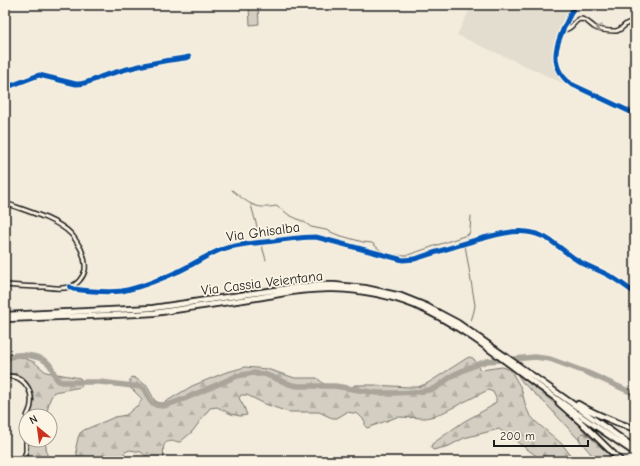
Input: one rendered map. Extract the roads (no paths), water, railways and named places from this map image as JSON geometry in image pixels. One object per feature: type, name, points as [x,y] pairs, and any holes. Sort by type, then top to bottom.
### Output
[{"type":"highway","name":"Via Cassia Veientana","points":[[5,315],[137,312],[153,308],[293,288],[320,285],[346,286],[389,293],[412,300],[434,310],[452,319],[478,340],[523,371],[544,383]]},
{"type":"highway","name":"Via Cassia Veientana","points":[[5,319],[130,312]]},
{"type":"highway","name":"Via Cassia Veientana","points":[[523,371],[543,388]]},
{"type":"highway","points":[[544,383],[591,412],[635,430]]},
{"type":"highway","points":[[544,383],[635,448]]},
{"type":"highway","points":[[543,388],[635,453]]},
{"type":"highway","points":[[543,388],[621,461]]},
{"type":"street","points":[[575,5],[556,46],[556,57],[559,69],[566,79],[574,85],[635,114]]},
{"type":"street","points":[[563,30],[568,30],[576,21],[580,20],[588,22],[598,29],[615,31],[621,29],[628,23],[635,23]]},
{"type":"street","points":[[635,50],[635,57],[632,64],[635,69]]},
{"type":"street","points":[[5,88],[39,75],[81,85],[106,75],[152,63],[189,57]]},
{"type":"street","points":[[5,203],[49,220],[65,229],[74,237],[83,254],[85,267],[80,280],[70,287]]},
{"type":"street","name":"Via Ghisalba","points":[[5,285],[56,288],[70,287],[73,289],[90,291],[125,290],[172,274],[227,248],[302,237],[316,237],[403,260],[415,259],[492,236],[517,232],[528,232],[538,234],[559,246],[585,265],[606,274],[635,293]]},
{"type":"street","points":[[5,377],[17,377],[27,386],[31,401],[30,408]]},
{"type":"street","points":[[22,461],[26,448]]},
{"type":"waterway","points":[[232,190],[247,202],[263,207],[276,206],[311,227],[326,230],[363,242],[372,243],[380,250],[389,254],[405,256],[469,234]]},
{"type":"waterway","points":[[251,205],[261,241]]},
{"type":"waterway","points":[[465,242],[470,231],[471,216]]},
{"type":"waterway","points":[[465,245],[475,305],[471,321]]},
{"type":"waterway","points":[[262,246],[266,260]]},
{"type":"waterway","points":[[5,360],[17,355],[39,358],[49,364],[55,377],[61,382],[100,382],[141,387],[144,389],[151,402],[156,405],[163,406],[184,399],[237,376],[253,373],[264,374],[292,385],[299,386],[335,386],[377,393],[417,392],[436,388],[453,375],[473,366],[487,361],[500,360]]},
{"type":"waterway","points":[[514,359],[535,357],[550,359],[588,373],[635,394]]}]
